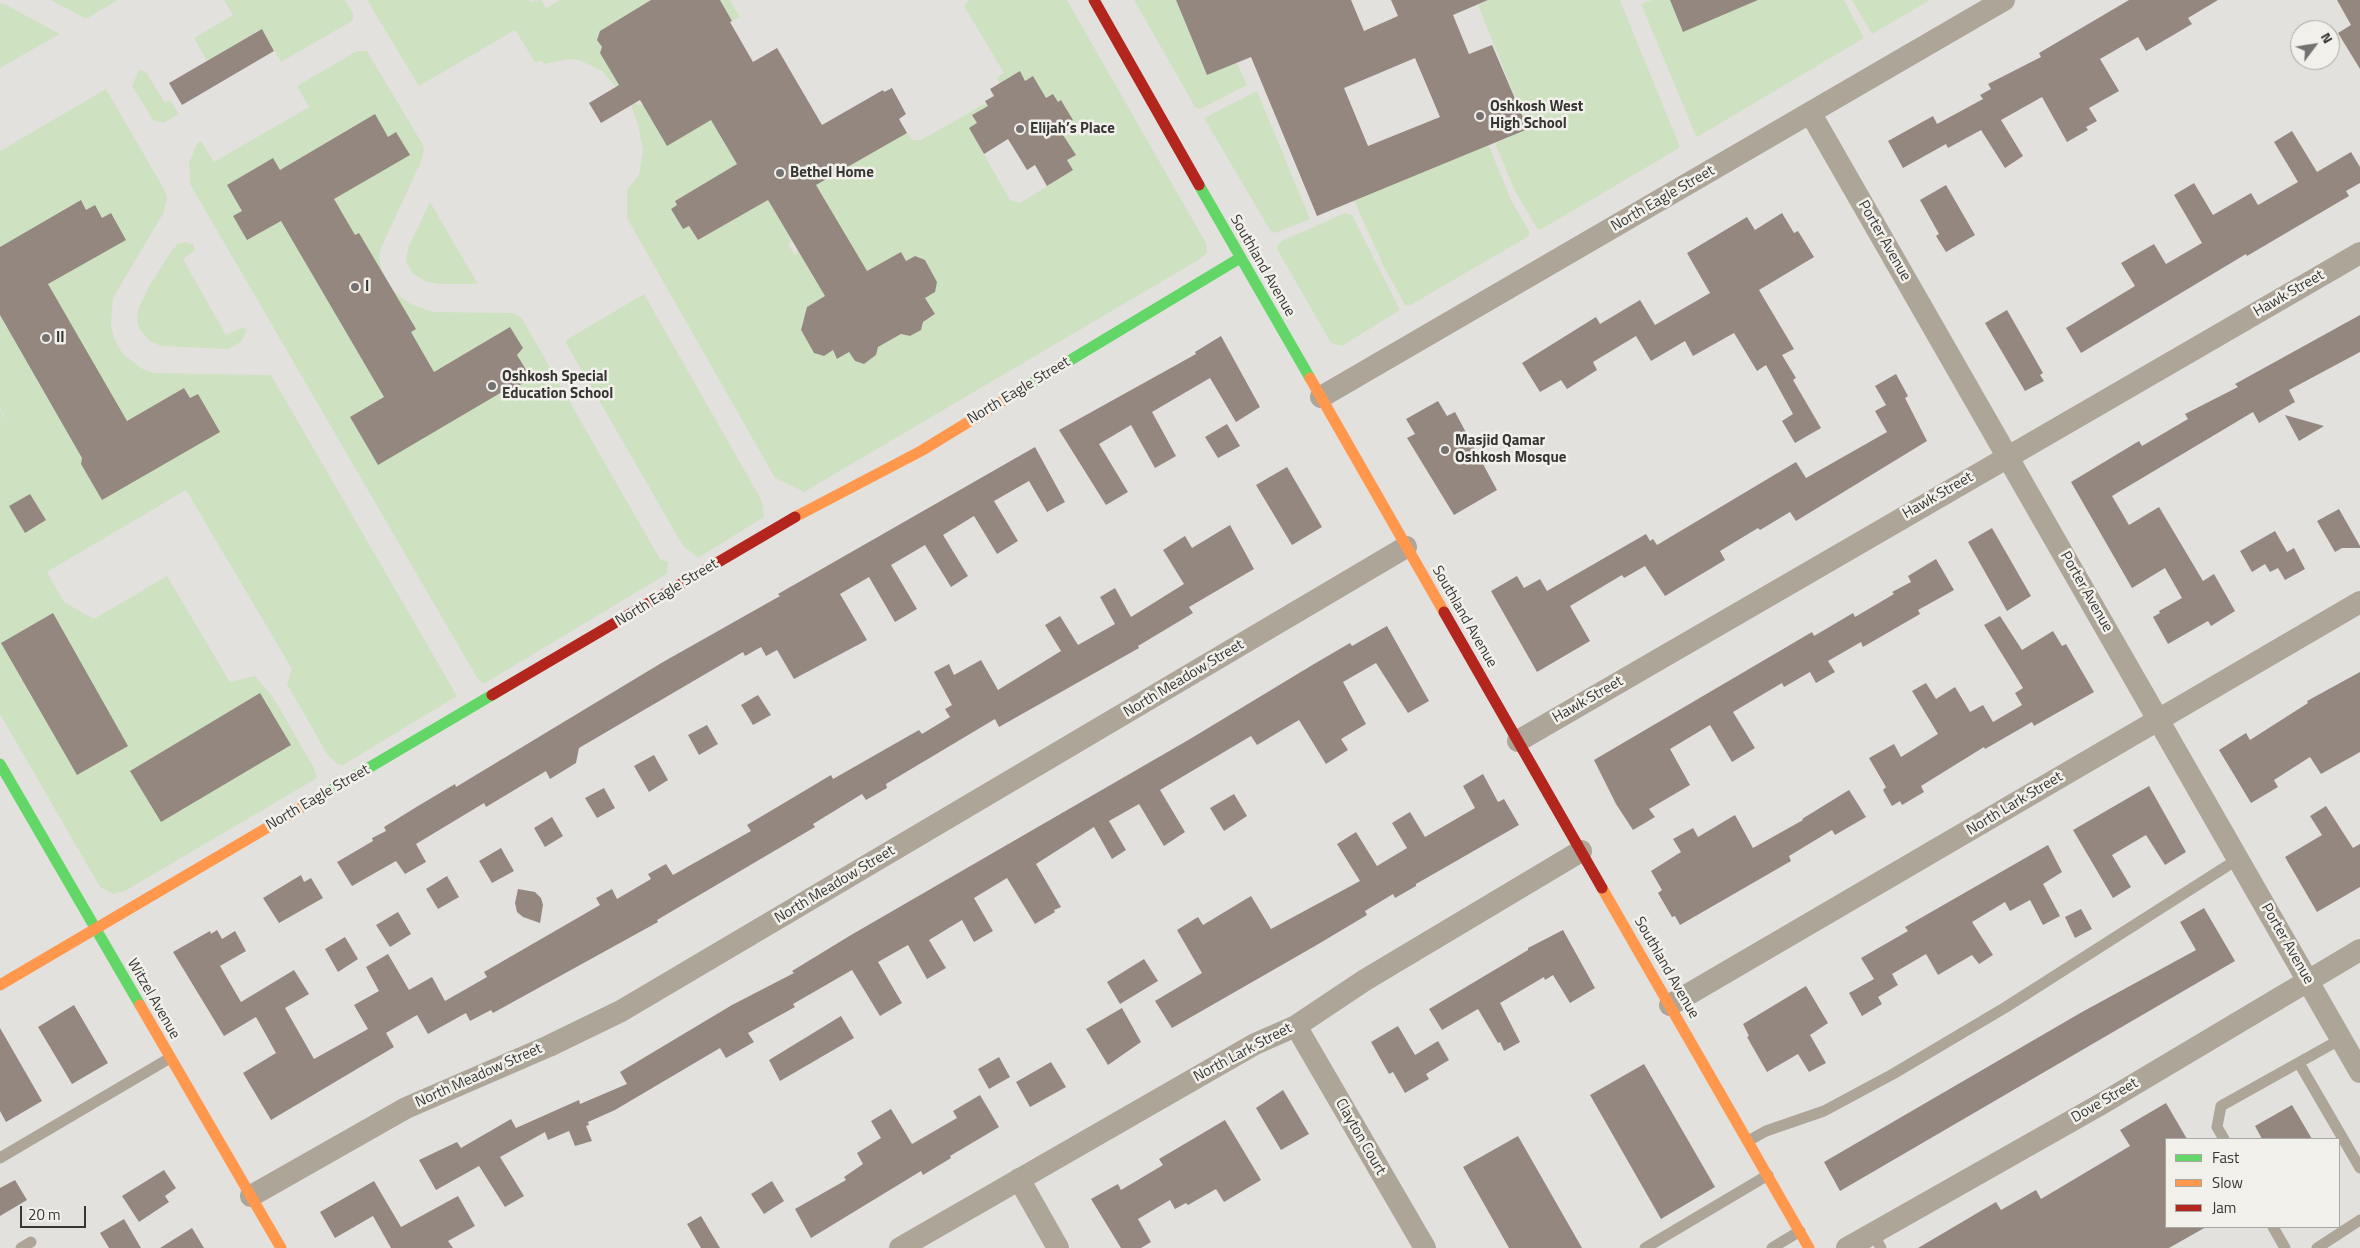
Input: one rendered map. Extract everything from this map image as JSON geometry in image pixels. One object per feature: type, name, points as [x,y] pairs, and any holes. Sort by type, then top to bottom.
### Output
[{"type":"street","name":"Southland Avenue","points":[[1094,0],[1240,258],[1809,1248]]},
{"type":"street","name":"North Eagle Street","points":[[1321,397],[1811,114],[2004,0]]},
{"type":"street","name":"Porter Avenue","points":[[1811,114],[2360,1072]]},
{"type":"street","name":"Hawk Street","points":[[1518,741],[2008,455],[2185,356],[2360,253]]},
{"type":"street","name":"North Eagle Street","points":[[0,985],[823,500],[921,451],[1240,258]]},
{"type":"street","name":"North Meadow Street","points":[[251,1196],[406,1108],[549,1046],[621,1011],[1406,547]]},
{"type":"street","name":"North Lark Street","points":[[1670,1005],[2360,602]]},
{"type":"street","name":"Witzel Avenue","points":[[0,764],[281,1248]]},
{"type":"street","name":"North Lark Street","points":[[900,1248],[1255,1044],[1296,1026],[1365,980],[1581,851]]},
{"type":"street","name":"Dove Street","points":[[1847,1248],[1877,1241],[2103,1103],[2360,950]]},
{"type":"street","name":"Clayton Court","points":[[1296,1026],[1424,1248]]},
{"type":"street","points":[[1019,1179],[1058,1248]]},
{"type":"lane","points":[[1748,1141],[1766,1131],[1824,1111],[1893,1074],[2006,1007],[2238,859]]},
{"type":"lane","points":[[2223,1138],[2217,1127],[2221,1106],[2341,1039]]},
{"type":"lane","points":[[0,1158],[170,1058]]},
{"type":"lane","points":[[2299,1062],[2360,1168]]},
{"type":"lane","points":[[1645,1248],[1768,1176]]},
{"type":"lane","points":[[2316,1248],[2360,1220]]},
{"type":"lane","points":[[2274,1228],[2285,1248]]},
{"type":"lane","points":[[1772,1248],[1800,1231]]},
{"type":"green space","points":[[51,0],[118,0],[86,19]]},
{"type":"green space","points":[[224,0],[345,0],[353,13],[353,19],[281,62],[262,29],[207,61],[194,38],[233,15]]},
{"type":"green space","points":[[367,0],[529,0],[530,2],[541,0],[546,8],[560,0],[657,0],[597,39],[621,84],[616,87],[602,71],[579,60],[570,59],[544,64],[542,61],[535,62],[515,30],[419,86]]},
{"type":"green space","points":[[720,0],[730,0],[740,17],[732,21]]},
{"type":"green space","points":[[969,0],[1067,0],[1206,243],[1207,253],[1200,259],[804,492],[775,478],[627,218],[627,190],[639,175],[643,150],[638,125],[631,106],[633,104],[708,114],[744,160],[675,201],[677,205],[671,209],[683,229],[689,226],[698,240],[768,200],[792,241],[788,244],[795,255],[799,252],[829,294],[807,307],[812,315],[803,320],[801,330],[814,353],[824,356],[833,350],[838,359],[849,352],[855,361],[864,364],[876,355],[878,347],[901,334],[910,336],[920,330],[923,322],[935,315],[925,298],[937,282],[925,260],[915,256],[906,261],[901,252],[862,274],[864,267],[816,185],[907,133],[913,140],[921,140],[986,103],[988,106],[973,115],[977,123],[969,128],[1010,200],[1020,203],[1073,170],[1067,160],[1075,155],[1063,135],[1071,130],[1068,123],[1073,120],[1062,101],[1058,102],[1046,98],[1033,76],[1025,81],[1020,71],[1000,83],[996,78],[1004,73],[964,6]]},
{"type":"green space","points":[[1134,0],[1176,0],[1207,75],[1237,63],[1247,85],[1200,109],[1195,107]]},
{"type":"green space","points":[[1489,0],[1620,0],[1679,147],[1540,230],[1537,228],[1515,191],[1495,143],[1528,129],[1478,5]]},
{"type":"green space","points":[[1652,0],[1670,0],[1683,31],[1758,0],[1844,0],[1864,38],[1699,136],[1696,136],[1641,4]]},
{"type":"green space","points":[[1852,0],[1930,0],[1872,34]]},
{"type":"green space","points":[[0,3],[6,5],[60,34],[0,68]]},
{"type":"green space","points":[[357,51],[367,51],[423,145],[424,151],[420,164],[380,250],[379,258],[382,271],[394,291],[407,302],[434,312],[512,313],[521,317],[660,559],[668,562],[665,575],[485,683],[482,683],[476,676],[190,184],[189,162],[197,144],[201,141],[214,162],[309,107],[297,86]]},
{"type":"green space","points":[[139,70],[146,72],[165,103],[170,100],[179,114],[163,123],[153,120],[132,86]]},
{"type":"green space","points":[[106,89],[167,197],[164,212],[113,298],[111,324],[114,338],[122,353],[141,368],[153,373],[271,375],[457,696],[343,765],[337,764],[327,754],[287,684],[292,669],[186,490],[47,572],[64,602],[94,619],[167,576],[230,682],[255,676],[273,697],[314,768],[317,778],[125,891],[113,894],[100,887],[0,714],[0,410],[10,426],[0,408],[0,151]]},
{"type":"green space","points":[[1257,91],[1310,219],[1275,233],[1270,230],[1204,118]]},
{"type":"green space","points":[[1486,145],[1489,146],[1511,200],[1529,231],[1529,236],[1409,306],[1405,305],[1384,267],[1354,200]]},
{"type":"green space","points":[[430,202],[478,284],[427,282],[412,273],[406,261],[408,248]]},
{"type":"green space","points":[[1345,213],[1352,215],[1400,310],[1342,346],[1331,343],[1277,249],[1278,244],[1284,240]]},
{"type":"green space","points":[[185,242],[193,244],[195,250],[183,259],[226,335],[243,327],[247,330],[241,342],[228,349],[161,346],[150,341],[140,330],[137,321],[138,310],[148,288],[172,250],[178,244]]},
{"type":"green space","points":[[644,294],[762,501],[764,517],[698,558],[683,546],[566,343],[566,340]]},
{"type":"building","name":"Bethel Home","points":[[651,0],[720,0],[732,21],[730,22],[753,62],[777,48],[822,125],[883,90],[884,92],[892,88],[906,114],[899,119],[907,133],[816,185],[867,271],[901,252],[906,261],[915,256],[925,260],[937,282],[935,292],[925,298],[935,314],[923,322],[921,330],[910,336],[901,334],[878,347],[876,355],[864,364],[855,361],[849,352],[837,359],[833,350],[824,356],[814,353],[801,330],[807,307],[825,296],[768,200],[698,240],[689,226],[683,229],[671,209],[677,205],[675,201],[737,164],[711,120],[667,146],[640,100],[601,123],[589,103],[619,85],[600,53],[602,47],[597,40],[600,31]]},
{"type":"building","points":[[1176,0],[1351,0],[1364,31],[1398,16],[1391,0],[1488,0],[1453,15],[1469,54],[1492,45],[1528,129],[1317,216],[1251,57],[1207,75]],"holes":[[[1415,58],[1440,117],[1368,146],[1344,88]]]},
{"type":"building","points":[[1670,0],[1758,0],[1683,32]]},
{"type":"building","points":[[2129,0],[2218,0],[2188,18],[2192,24],[2146,51],[2138,37],[2100,59],[2119,91],[2089,108],[2097,121],[2086,127],[2088,130],[2067,142],[2042,97],[2001,120],[2023,156],[2005,168],[1981,130],[1948,148],[1946,144],[1903,168],[1888,141],[1933,116],[1937,124],[1983,99],[1980,95],[1991,89],[1988,84],[2041,57],[2039,53]]},
{"type":"building","points":[[2337,0],[2360,0],[2360,69],[2340,36],[2340,32],[2351,25]]},
{"type":"building","points":[[262,29],[274,51],[182,105],[169,83]]},
{"type":"building","name":"Elijah’s Place","points":[[1020,71],[1025,81],[1033,76],[1046,98],[1053,94],[1058,102],[1061,100],[1073,120],[1068,123],[1071,130],[1063,135],[1076,155],[1067,160],[1073,170],[1047,186],[1035,165],[1027,170],[1008,139],[984,154],[969,128],[977,123],[972,115],[988,106],[985,101],[994,96],[990,89]]},
{"type":"building","name":"I","points":[[375,114],[388,137],[396,132],[410,155],[334,199],[355,235],[359,233],[416,329],[411,332],[434,372],[510,327],[523,348],[517,355],[531,378],[507,393],[502,392],[378,465],[350,417],[384,397],[281,221],[247,240],[233,216],[242,211],[227,185],[273,158],[280,170]]},
{"type":"building","points":[[2292,131],[2317,172],[2351,152],[2360,167],[2360,183],[2346,191],[2349,196],[2247,256],[2246,254],[2081,353],[2066,328],[2135,286],[2121,263],[2154,244],[2166,264],[2202,243],[2174,195],[2194,183],[2213,215],[2251,193],[2258,205],[2298,182],[2274,142]]},
{"type":"building","points":[[1946,185],[1975,235],[1946,252],[1936,236],[1939,234],[1920,200]]},
{"type":"building","name":"II","points":[[81,200],[86,210],[95,205],[102,218],[111,213],[126,240],[48,284],[127,421],[184,388],[190,398],[198,394],[220,432],[102,500],[81,464],[82,458],[0,315],[0,247]]},
{"type":"building","points":[[1782,213],[1794,233],[1798,231],[1814,257],[1759,290],[1794,349],[1782,355],[1796,378],[1793,380],[1821,428],[1795,443],[1782,421],[1793,414],[1766,365],[1757,371],[1734,333],[1693,356],[1685,341],[1651,361],[1636,336],[1593,362],[1597,370],[1567,389],[1561,380],[1540,392],[1522,363],[1596,317],[1600,324],[1640,300],[1655,325],[1710,293],[1687,253],[1747,217],[1755,230]]},
{"type":"building","points":[[2007,310],[2043,373],[2040,375],[2044,381],[2025,391],[1985,323]]},
{"type":"building","points":[[2360,315],[2360,352],[2289,390],[2295,402],[2259,423],[2253,412],[2112,496],[2129,525],[2159,507],[2203,581],[2214,574],[2235,611],[2211,626],[2208,621],[2168,644],[2153,617],[2160,613],[2159,611],[2182,598],[2165,568],[2132,588],[2071,482],[2139,441],[2142,446],[2188,419],[2185,414],[2238,387],[2235,384]]},
{"type":"building","points":[[1221,336],[1260,407],[1236,422],[1210,378],[1152,412],[1176,456],[1155,468],[1131,425],[1099,444],[1128,492],[1106,505],[1059,430],[1196,354],[1195,352]]},
{"type":"building","points":[[1896,374],[1908,396],[1905,398],[1927,441],[1796,521],[1790,512],[1760,530],[1758,528],[1720,551],[1725,560],[1665,596],[1645,566],[1624,578],[1622,575],[1570,606],[1590,641],[1537,672],[1491,591],[1517,576],[1524,588],[1540,579],[1547,591],[1646,534],[1650,541],[1653,539],[1657,545],[1796,462],[1806,478],[1887,432],[1875,411],[1886,405],[1875,386]]},
{"type":"building","points":[[1438,401],[1447,416],[1455,412],[1497,490],[1454,515],[1407,438],[1415,434],[1406,419]]},
{"type":"building","points":[[2285,415],[2324,426],[2299,441]]},
{"type":"building","points":[[1227,424],[1240,446],[1218,458],[1205,437]]},
{"type":"building","points":[[1035,447],[1065,502],[1047,512],[1029,481],[994,501],[1018,541],[997,554],[974,516],[943,535],[968,576],[951,587],[925,545],[891,565],[917,609],[895,622],[869,577],[840,594],[867,640],[794,679],[777,650],[766,656],[761,647],[745,656],[743,652],[579,748],[576,763],[550,779],[546,771],[486,807],[484,803],[416,844],[426,862],[405,874],[396,861],[352,886],[337,862],[373,841],[372,838],[386,831],[384,827],[455,784],[456,787],[663,662],[780,596],[778,594]]},
{"type":"building","points":[[1287,467],[1322,527],[1292,545],[1256,485]]},
{"type":"building","points":[[30,494],[46,520],[25,533],[9,506]]},
{"type":"building","points":[[2339,509],[2360,548],[2342,548],[2335,552],[2317,521]]},
{"type":"building","points":[[1230,525],[1254,569],[1189,607],[1193,613],[1138,646],[1139,648],[999,727],[995,719],[886,784],[887,788],[866,800],[862,794],[813,824],[815,827],[657,920],[658,922],[493,1013],[491,1010],[470,1021],[466,1013],[428,1034],[417,1015],[386,1033],[394,1047],[271,1120],[243,1073],[276,1053],[256,1017],[224,1036],[173,952],[210,931],[211,934],[217,930],[222,939],[235,931],[246,951],[220,966],[241,1002],[294,970],[309,994],[285,1008],[314,1059],[368,1029],[354,1005],[379,991],[366,967],[388,954],[409,990],[432,977],[445,1001],[487,977],[484,972],[600,905],[596,898],[612,889],[617,899],[651,879],[648,874],[666,864],[673,875],[751,831],[747,825],[831,775],[833,779],[919,730],[922,734],[950,717],[945,709],[952,705],[934,672],[949,664],[954,675],[981,660],[998,690],[1061,651],[1045,625],[1060,616],[1078,645],[1115,624],[1100,597],[1115,588],[1131,617],[1184,584],[1163,550],[1185,536],[1192,548]]},
{"type":"building","points":[[1992,528],[2031,596],[2007,611],[1968,542]]},
{"type":"building","points":[[2275,531],[2287,552],[2294,548],[2305,569],[2285,580],[2278,568],[2270,572],[2265,564],[2252,572],[2240,551]]},
{"type":"building","points":[[1936,559],[1954,590],[1918,610],[1920,614],[1863,647],[1861,642],[1828,661],[1835,672],[1816,683],[1810,672],[1784,687],[1782,683],[1733,712],[1755,748],[1732,762],[1710,725],[1670,749],[1690,785],[1649,809],[1655,817],[1633,830],[1616,804],[1594,760],[1812,632],[1814,636],[1853,613],[1855,617],[1894,594],[1892,592],[1911,582],[1908,576]]},
{"type":"building","points":[[53,613],[128,746],[77,775],[1,643]]},
{"type":"building","points":[[2000,616],[2022,650],[2053,631],[2062,646],[2066,644],[2094,692],[2034,726],[2032,722],[1985,749],[1984,747],[1921,786],[1924,792],[1902,805],[1900,801],[1892,806],[1883,790],[1886,787],[1869,758],[1894,744],[1901,757],[1938,734],[1912,691],[1926,683],[1936,699],[1955,687],[1970,712],[1983,705],[1993,722],[2022,705],[2015,693],[2023,688],[1984,625]]},
{"type":"building","points":[[1387,626],[1429,701],[1408,713],[1376,663],[1343,682],[1366,724],[1341,739],[1348,750],[1326,764],[1299,720],[1257,745],[1251,736],[1160,790],[1185,832],[1164,846],[1139,804],[1109,821],[1126,850],[1112,859],[1094,827],[1036,864],[1061,907],[1054,910],[1055,912],[1035,924],[1007,878],[974,898],[993,931],[974,942],[962,920],[929,940],[946,968],[927,979],[908,945],[878,962],[902,1003],[880,1016],[852,970],[793,1004],[795,1007],[748,1033],[754,1042],[726,1058],[720,1048],[615,1110],[588,1122],[589,1125],[586,1126],[592,1141],[575,1146],[569,1131],[548,1140],[545,1132],[500,1157],[524,1196],[505,1207],[479,1166],[436,1190],[419,1160],[457,1142],[461,1148],[511,1119],[516,1128],[579,1100],[580,1104],[627,1084],[620,1072],[732,1005],[794,973],[792,971],[851,935],[1190,739],[1350,643],[1352,646]]},
{"type":"building","points":[[2360,672],[2360,752],[2321,774],[2310,757],[2274,780],[2278,787],[2251,803],[2219,750],[2246,733],[2250,740],[2308,703],[2307,701]]},
{"type":"building","points":[[260,693],[291,745],[161,822],[130,771]]},
{"type":"building","points":[[758,695],[771,715],[753,725],[741,705]]},
{"type":"building","points":[[707,725],[718,744],[699,755],[688,735]]},
{"type":"building","points":[[654,755],[668,780],[649,792],[634,766]]},
{"type":"building","points":[[1483,774],[1498,802],[1504,799],[1519,825],[1395,898],[1393,894],[1365,911],[1367,915],[1172,1028],[1155,1001],[1202,973],[1177,930],[1198,917],[1203,925],[1251,896],[1271,929],[1360,881],[1337,844],[1356,832],[1377,866],[1407,848],[1392,823],[1410,812],[1425,837],[1475,808],[1463,786]]},
{"type":"building","points":[[2149,786],[2186,852],[2165,865],[2146,835],[2112,855],[2131,887],[2113,898],[2073,830]]},
{"type":"building","points":[[604,788],[615,808],[597,818],[585,798]]},
{"type":"building","points":[[1849,790],[1866,817],[1835,835],[1832,830],[1789,856],[1791,861],[1680,925],[1675,916],[1672,917],[1658,893],[1662,890],[1651,871],[1681,852],[1673,839],[1693,828],[1698,837],[1735,815],[1753,848],[1803,820]]},
{"type":"building","points":[[1234,794],[1247,816],[1224,831],[1210,808]]},
{"type":"building","points":[[2326,806],[2353,848],[2360,844],[2360,887],[2317,912],[2285,857],[2322,835],[2310,816]]},
{"type":"building","points":[[552,817],[563,836],[545,847],[534,828]]},
{"type":"building","points":[[2048,845],[2062,872],[2043,884],[2060,916],[2043,925],[2030,900],[2010,911],[2005,902],[1972,922],[1993,955],[1979,964],[1972,955],[1938,975],[1926,954],[1892,974],[1898,985],[1878,997],[1882,1004],[1862,1016],[1849,993],[1874,979],[1861,958],[1908,931],[1905,927]]},
{"type":"building","points":[[501,848],[514,871],[492,883],[479,861]]},
{"type":"building","points":[[301,875],[304,882],[311,878],[323,898],[279,923],[263,898]]},
{"type":"building","points":[[447,876],[459,897],[438,909],[426,889]]},
{"type":"building","points":[[518,889],[535,892],[541,898],[543,905],[540,923],[523,917],[517,912],[515,903]]},
{"type":"building","points":[[2204,908],[2235,961],[1840,1191],[1824,1162],[2082,1012],[2196,950],[2180,922]]},
{"type":"building","points":[[2081,909],[2092,929],[2075,938],[2065,917]]},
{"type":"building","points":[[398,912],[411,934],[390,947],[376,925]]},
{"type":"building","points":[[1563,930],[1595,988],[1570,1003],[1553,975],[1545,980],[1544,977],[1500,1003],[1520,1042],[1504,1051],[1478,1009],[1442,1030],[1429,1009],[1528,950],[1528,948]]},
{"type":"building","points":[[345,937],[358,959],[338,972],[325,949]]},
{"type":"building","points":[[1144,959],[1158,981],[1120,1004],[1107,982]]},
{"type":"building","points":[[1806,986],[1828,1023],[1810,1035],[1826,1063],[1809,1072],[1798,1054],[1767,1072],[1747,1037],[1749,1036],[1743,1024]]},
{"type":"building","points":[[74,1005],[108,1063],[72,1084],[38,1027]]},
{"type":"building","points":[[1122,1008],[1141,1042],[1108,1065],[1086,1029]]},
{"type":"building","points":[[841,1016],[854,1038],[780,1081],[769,1060]]},
{"type":"building","points":[[1398,1026],[1415,1055],[1438,1041],[1449,1060],[1426,1074],[1429,1079],[1405,1093],[1393,1072],[1389,1074],[1371,1042]]},
{"type":"building","points":[[0,1028],[42,1101],[6,1122],[0,1111]]},
{"type":"building","points":[[999,1057],[1010,1077],[989,1089],[978,1069]]},
{"type":"building","points":[[1051,1062],[1066,1087],[1030,1107],[1016,1082]]},
{"type":"building","points":[[1644,1064],[1715,1187],[1661,1219],[1590,1095]]},
{"type":"building","points":[[1283,1090],[1309,1134],[1281,1150],[1256,1108]]},
{"type":"building","points":[[980,1095],[999,1127],[950,1156],[951,1158],[923,1175],[921,1171],[811,1238],[795,1209],[846,1180],[844,1177],[863,1164],[857,1153],[881,1138],[871,1121],[891,1109],[912,1144],[957,1118],[953,1111]]},
{"type":"building","points":[[2166,1103],[2186,1138],[2165,1138],[2165,1228],[2204,1228],[2169,1248],[1918,1248],[1996,1202],[2001,1210],[2036,1190],[2041,1199],[2130,1146],[2120,1130]]},
{"type":"building","points":[[2292,1105],[2311,1138],[2261,1138],[2255,1126]]},
{"type":"building","points":[[1225,1120],[1261,1180],[1224,1202],[1216,1189],[1188,1205],[1186,1203],[1175,1209],[1170,1200],[1138,1219],[1151,1242],[1141,1248],[1121,1248],[1091,1199],[1118,1184],[1121,1190],[1163,1165],[1159,1159]]},
{"type":"building","points":[[1518,1136],[1582,1248],[1509,1248],[1463,1167]]},
{"type":"building","points":[[164,1170],[176,1188],[165,1196],[169,1202],[139,1222],[122,1196]]},
{"type":"building","points":[[15,1180],[27,1200],[0,1216],[0,1188]]},
{"type":"building","points":[[374,1181],[401,1227],[458,1196],[475,1226],[448,1241],[453,1248],[391,1248],[373,1216],[335,1238],[320,1212]]},
{"type":"building","points":[[772,1181],[784,1201],[764,1214],[751,1194]]},
{"type":"building","points":[[701,1216],[720,1248],[701,1248],[687,1224]]},
{"type":"building","points":[[124,1219],[141,1248],[109,1248],[100,1233]]},
{"type":"building","points":[[192,1228],[204,1248],[160,1248]]},
{"type":"traffic: fast","points":[[1199,185],[1310,378]]},
{"type":"traffic: fast","points":[[1019,391],[1240,258]]},
{"type":"traffic: fast","points":[[321,796],[492,695]]},
{"type":"traffic: fast","points":[[0,764],[140,1005]]},
{"type":"traffic: slow","points":[[1310,378],[1444,612]]},
{"type":"traffic: slow","points":[[795,517],[921,451],[1019,391]]},
{"type":"traffic: slow","points":[[0,985],[321,796]]},
{"type":"traffic: slow","points":[[1602,888],[1809,1248]]},
{"type":"traffic: slow","points":[[140,1005],[281,1248]]},
{"type":"traffic: jam","points":[[1094,0],[1199,185]]},
{"type":"traffic: jam","points":[[492,695],[795,517]]},
{"type":"traffic: jam","points":[[1444,612],[1602,888]]},
{"type":"place","name":"Oshkosh West High School","points":[[1480,116]]},
{"type":"place","name":"Elijah’s Place","points":[[1020,129]]},
{"type":"place","name":"Bethel Home","points":[[780,173]]},
{"type":"place","name":"I","points":[[355,287]]},
{"type":"place","name":"II","points":[[46,338]]},
{"type":"place","name":"Oshkosh Special Education School","points":[[492,386]]},
{"type":"place","name":"Masjid Qamar Oshkosh Mosque","points":[[1445,450]]}]
